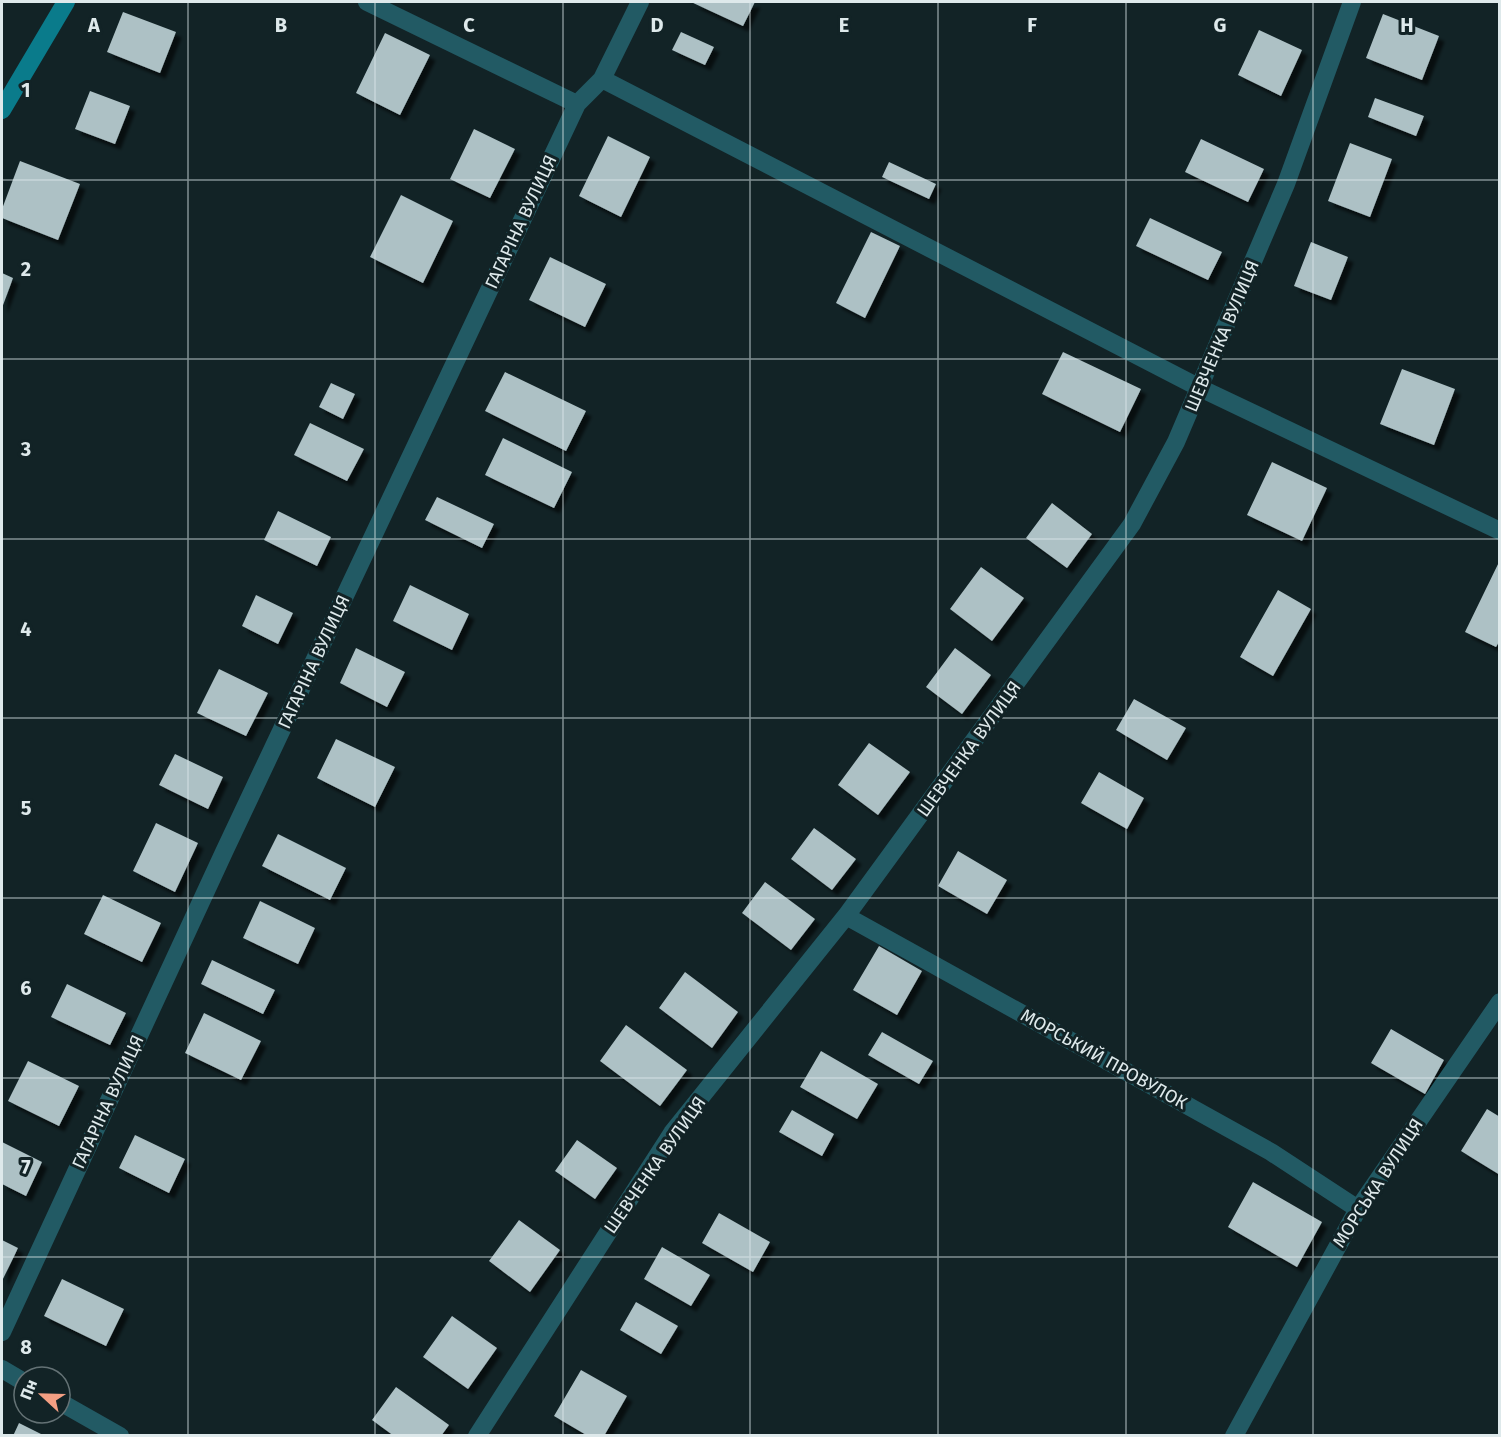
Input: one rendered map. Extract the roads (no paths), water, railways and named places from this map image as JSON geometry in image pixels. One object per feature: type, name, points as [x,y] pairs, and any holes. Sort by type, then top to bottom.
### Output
[{"type":"street","points":[[2,110],[66,2]]},
{"type":"street","points":[[367,2],[577,104]]},
{"type":"street","name":"ГАГАРІНА ВУЛИЦЯ","points":[[2,1332],[219,862],[577,104],[602,79],[640,2]]},
{"type":"street","name":"ШЕВЧЕНКА ВУЛИЦЯ","points":[[477,1436],[672,1132],[846,915],[1132,524],[1176,442],[1286,184],[1352,2]]},
{"type":"street","points":[[602,79],[1200,388],[1500,531]]},
{"type":"street","name":"МОРСЬКИЙ ПРОВУЛОК","points":[[846,915],[1271,1152],[1358,1209]]},
{"type":"street","name":"МОРСЬКА ВУЛИЦЯ","points":[[1234,1436],[1358,1209],[1500,1002]]},
{"type":"street","points":[[72,1409],[120,1436]]}]
